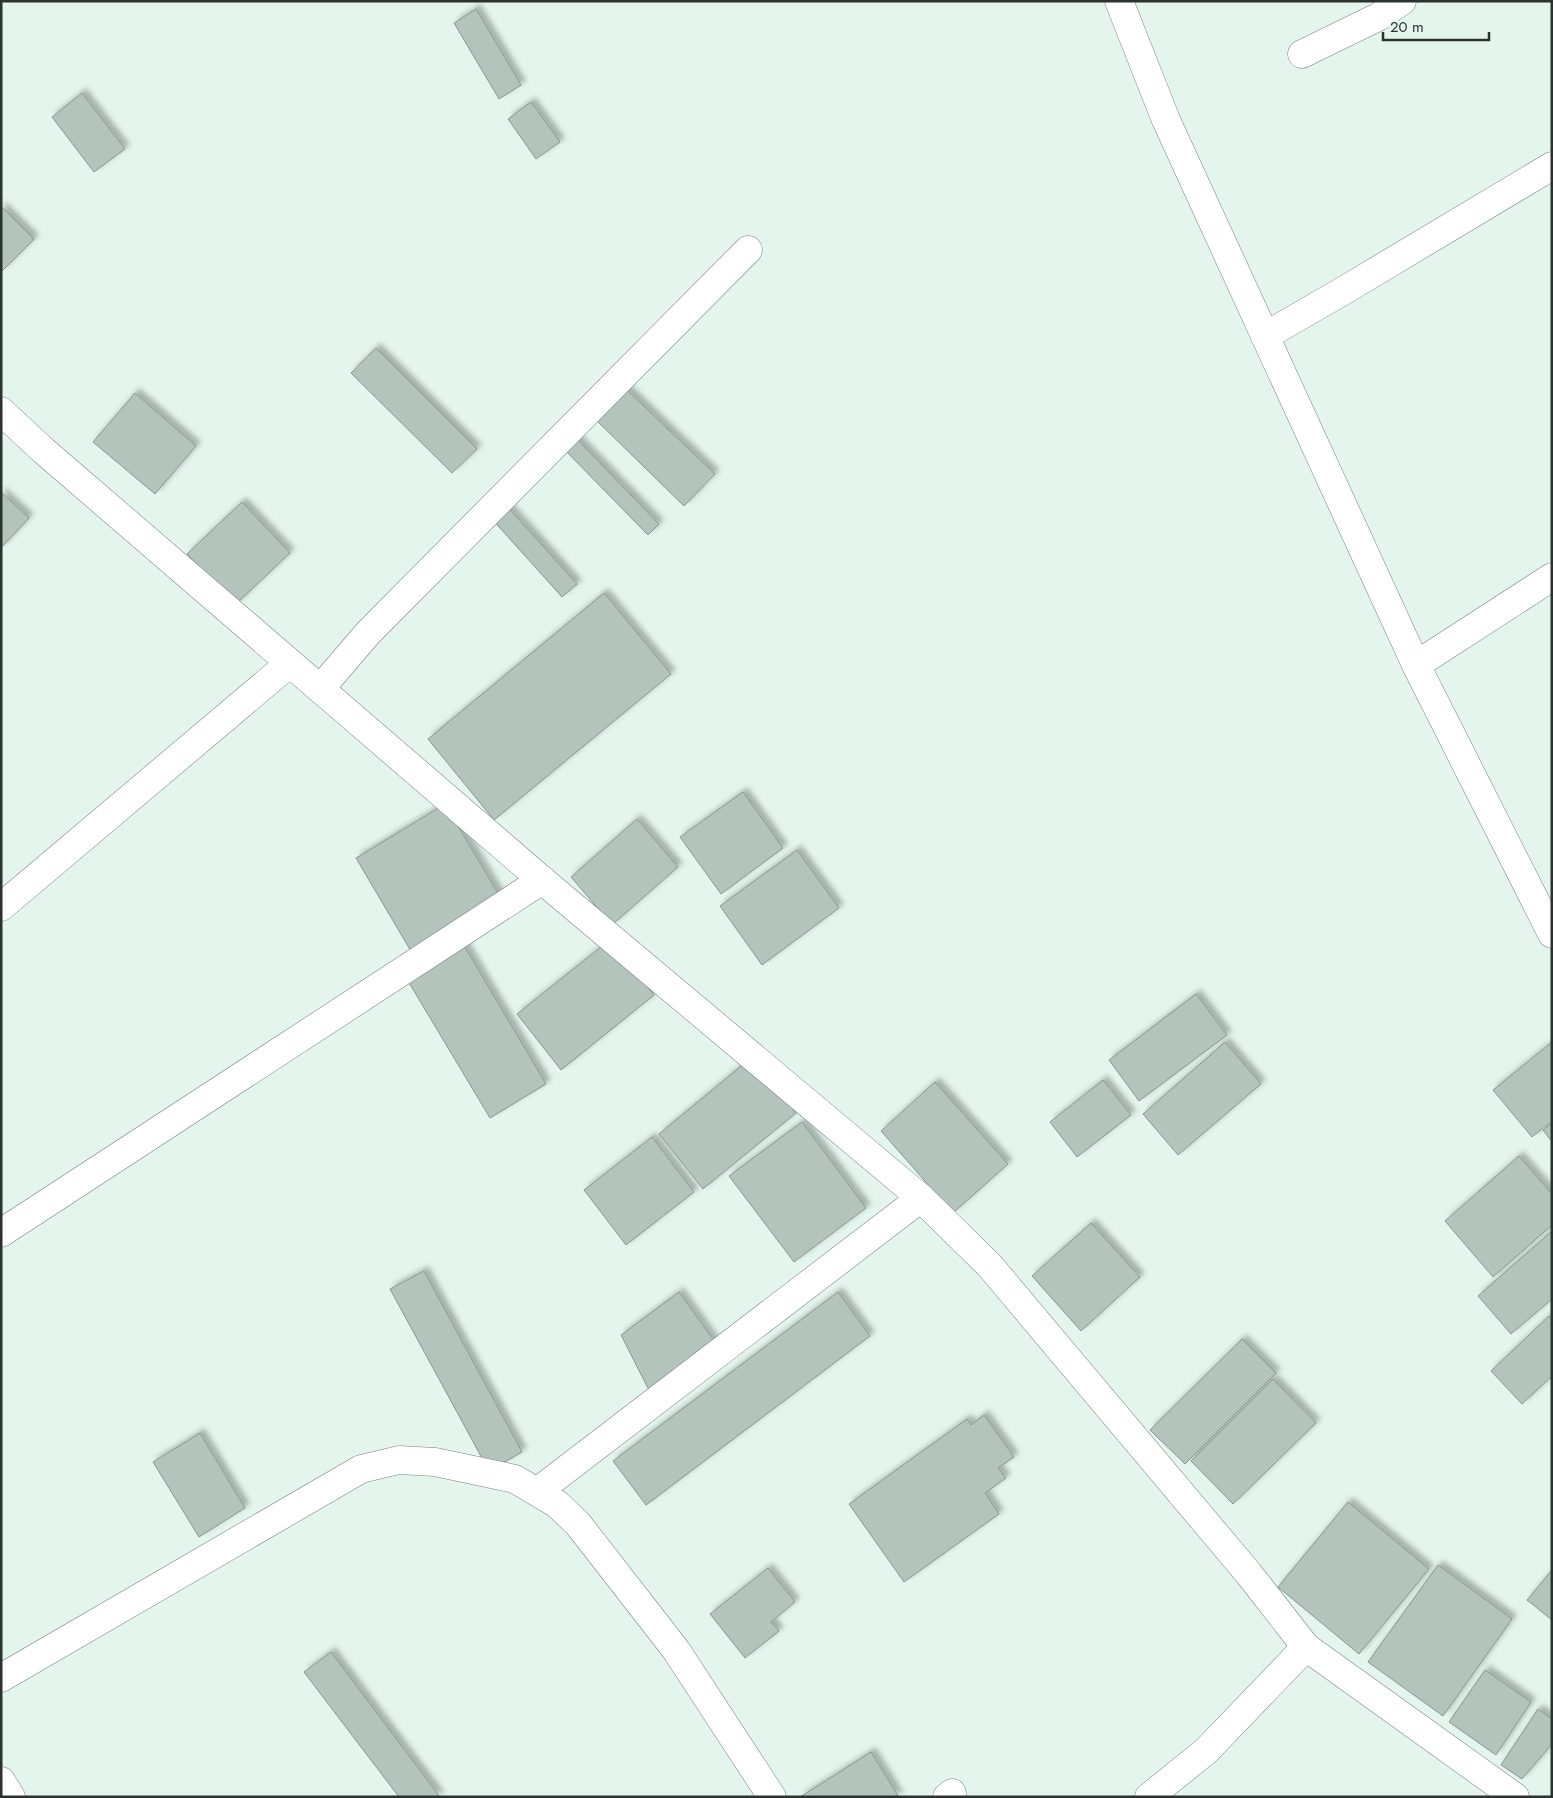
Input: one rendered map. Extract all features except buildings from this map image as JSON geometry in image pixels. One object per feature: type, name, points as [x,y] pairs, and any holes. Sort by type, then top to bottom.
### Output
[{"type":"street","points":[[1118,1],[1166,120],[1416,665],[1552,934]]},
{"type":"street","points":[[1302,54],[1378,17],[1402,1]]},
{"type":"street","points":[[1265,336],[1552,166]]},
{"type":"street","points":[[320,689],[368,634],[748,250]]},
{"type":"street","points":[[1,411],[44,451],[542,880],[921,1198],[990,1266],[1249,1574],[1306,1647],[1515,1797]]},
{"type":"street","points":[[1416,665],[1552,577]]},
{"type":"street","points":[[1,907],[290,663]]},
{"type":"street","points":[[1,1233],[542,880]]},
{"type":"street","points":[[538,1491],[921,1198]]},
{"type":"street","points":[[1,1678],[361,1469],[398,1460],[435,1462],[515,1479],[557,1504],[578,1524],[676,1650],[772,1797]]},
{"type":"street","points":[[1148,1797],[1206,1751],[1306,1647]]},
{"type":"street","points":[[1,1781],[11,1797]]}]
